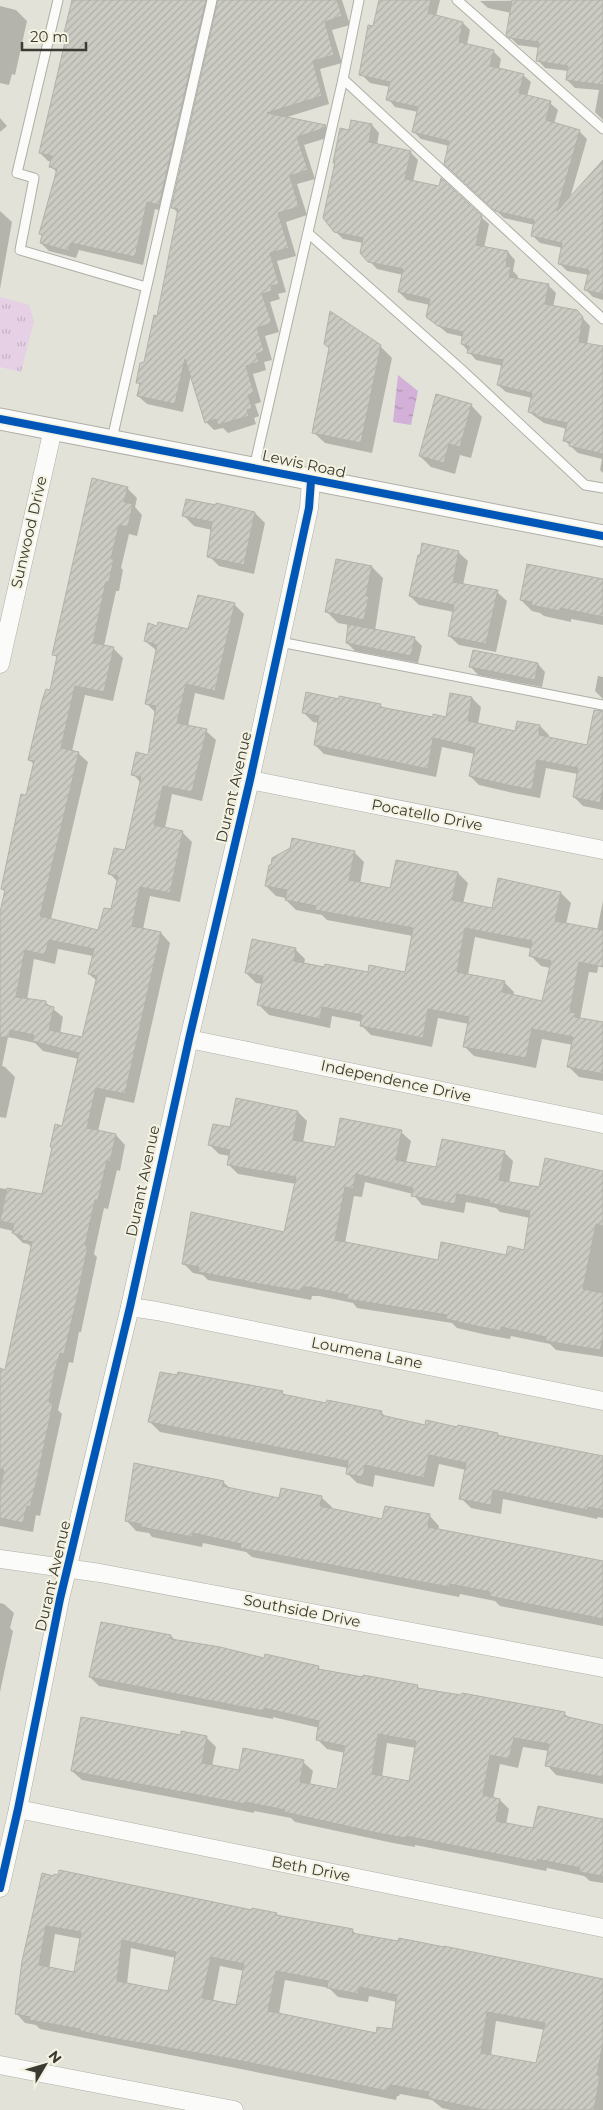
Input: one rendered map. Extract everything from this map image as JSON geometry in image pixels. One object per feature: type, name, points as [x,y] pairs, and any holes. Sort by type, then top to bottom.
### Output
[{"type":"street","name":"Lewis Road","points":[[0,419],[112,439],[311,481],[603,536]]},
{"type":"street","name":"Sunwood Drive","points":[[0,664],[53,429]]},
{"type":"street","name":"Durant Avenue","points":[[0,1888],[68,1569],[130,1307],[189,1039],[250,780],[309,508],[311,481]]},
{"type":"street","name":"Pocatello Drive","points":[[250,780],[603,850]]},
{"type":"street","name":"Independence Drive","points":[[189,1039],[603,1124]]},
{"type":"street","name":"Loumena Lane","points":[[130,1307],[603,1401]]},
{"type":"street","name":"Southside Drive","points":[[0,1559],[100,1573],[603,1668]]},
{"type":"street","name":"Beth Drive","points":[[18,1809],[603,1928]]},
{"type":"street","points":[[0,2065],[234,2110]]},
{"type":"lane","points":[[58,0],[17,174],[34,178],[20,250],[146,286]]},
{"type":"lane","points":[[112,439],[212,0]]},
{"type":"lane","points":[[254,468],[343,79],[359,0]]},
{"type":"lane","points":[[457,0],[603,129]]},
{"type":"lane","points":[[343,79],[603,319]]},
{"type":"lane","points":[[308,233],[461,369],[585,485],[603,488]]},
{"type":"lane","points":[[280,642],[603,705]]},
{"type":"green space","points":[[0,297],[29,305],[34,321],[21,372],[0,367]]},
{"type":"water","points":[[398,375],[418,391],[411,425],[393,422]]},
{"type":"building","points":[[72,0],[206,0],[159,205],[147,202],[135,257],[71,243],[68,251],[40,243],[42,235],[39,234],[57,169],[49,167],[52,156],[39,153],[65,42],[62,41]]},
{"type":"building","points":[[218,0],[337,0],[342,16],[325,22],[334,55],[313,61],[322,96],[267,113],[326,125],[325,128],[297,137],[308,170],[290,176],[299,207],[278,213],[289,248],[270,253],[279,284],[271,286],[272,291],[262,294],[272,323],[257,328],[264,351],[256,354],[259,362],[246,366],[254,393],[248,395],[252,408],[247,410],[249,416],[218,425],[216,419],[205,423],[185,359],[175,404],[137,396],[140,383],[136,383],[140,363],[144,362],[154,315],[157,316],[178,209],[171,208]]},
{"type":"building","points":[[379,0],[431,0],[428,13],[463,22],[459,42],[494,50],[490,66],[524,74],[519,93],[551,101],[546,120],[580,130],[557,211],[603,160],[603,294],[584,290],[589,270],[558,264],[562,243],[531,236],[534,220],[495,211],[444,164],[449,141],[412,132],[418,107],[386,100],[390,82],[359,75],[368,25],[373,26]]},
{"type":"building","points":[[512,0],[603,0],[603,85],[566,80],[568,66],[536,61],[539,42],[509,38],[506,35]]},
{"type":"building","points":[[351,120],[372,124],[369,142],[411,151],[405,179],[439,186],[441,178],[482,216],[476,245],[508,251],[506,266],[511,267],[509,277],[549,284],[545,304],[577,310],[583,317],[579,342],[603,346],[603,454],[569,446],[570,442],[563,441],[567,423],[535,416],[536,414],[528,412],[532,393],[497,385],[503,360],[467,353],[469,346],[461,344],[463,332],[438,326],[426,317],[430,299],[398,292],[403,269],[368,262],[360,253],[363,238],[334,232],[323,218],[340,128],[349,130]]},
{"type":"building","points":[[330,311],[381,345],[361,443],[312,433],[329,348],[324,344]]},
{"type":"building","points":[[436,394],[472,404],[460,447],[449,444],[444,463],[419,456]]},
{"type":"building","points":[[92,478],[128,487],[124,502],[133,504],[128,527],[119,525],[111,559],[114,559],[109,582],[106,582],[93,643],[114,647],[104,692],[75,686],[61,748],[79,752],[40,916],[98,930],[104,908],[111,909],[118,876],[108,874],[114,848],[125,850],[141,777],[131,775],[136,752],[148,755],[156,706],[145,704],[157,645],[144,641],[148,623],[157,626],[158,622],[188,629],[198,595],[235,603],[215,691],[186,684],[177,723],[207,729],[192,792],[163,786],[154,825],[183,831],[170,893],[140,887],[132,926],[161,932],[125,1094],[96,1088],[87,1128],[116,1134],[110,1162],[107,1161],[98,1200],[95,1200],[85,1246],[88,1246],[64,1354],[60,1353],[55,1370],[49,1402],[53,1403],[38,1475],[30,1507],[27,1506],[23,1523],[0,1518],[0,1490],[4,1470],[0,1469],[0,1368],[5,1370],[32,1242],[22,1240],[22,1236],[12,1233],[14,1224],[0,1221],[7,1188],[42,1194],[55,1124],[62,1126],[79,1053],[32,1041],[34,1035],[10,1030],[9,1037],[0,1037],[0,912],[5,890],[1,889],[21,794],[26,795],[34,761],[28,760],[42,701],[46,689],[50,690],[57,656],[52,655]],"holes":[[[49,940],[94,949],[88,974],[97,976],[82,1037],[49,1030],[54,1007],[46,1005],[46,1001],[16,997],[25,950],[45,955]]]},
{"type":"building","points":[[186,499],[216,505],[216,503],[255,512],[244,565],[207,557],[212,522],[182,516]]},
{"type":"building","points":[[422,543],[459,551],[453,582],[498,590],[486,644],[448,636],[454,605],[409,596]]},
{"type":"building","points":[[336,559],[372,566],[366,596],[369,596],[364,620],[325,612]]},
{"type":"building","points":[[527,564],[603,579],[603,617],[560,608],[560,611],[531,605],[532,602],[520,600]]},
{"type":"building","points":[[348,624],[415,637],[411,656],[346,643]]},
{"type":"building","points":[[473,650],[538,663],[535,680],[469,667]]},
{"type":"building","points":[[306,692],[339,699],[339,696],[381,704],[380,707],[433,717],[433,714],[446,717],[450,693],[472,697],[468,721],[515,731],[517,721],[540,725],[539,735],[587,745],[594,710],[603,711],[603,789],[600,803],[573,797],[578,768],[537,760],[532,790],[503,784],[469,776],[475,748],[433,738],[428,769],[314,745],[319,716],[302,713]]},
{"type":"building","points":[[292,838],[355,851],[349,880],[390,888],[396,860],[458,872],[452,900],[492,908],[498,878],[561,892],[555,921],[603,930],[603,967],[579,962],[570,1012],[576,1013],[575,1017],[603,1022],[603,1074],[567,1067],[573,1037],[532,1029],[526,1058],[463,1047],[469,1017],[428,1009],[423,1038],[360,1026],[362,1015],[322,1007],[320,1019],[257,1005],[263,976],[245,973],[252,939],[296,948],[294,961],[324,967],[325,964],[368,972],[369,965],[405,972],[413,928],[315,910],[316,906],[285,900],[287,890],[265,886],[272,858],[290,848]],"holes":[[[465,928],[532,941],[529,956],[551,961],[542,1001],[502,992],[505,981],[457,972]]]},
{"type":"building","points":[[236,1098],[298,1111],[293,1140],[335,1147],[340,1118],[402,1130],[396,1160],[436,1167],[442,1139],[505,1151],[499,1180],[539,1187],[545,1158],[603,1171],[603,1226],[596,1224],[583,1289],[603,1293],[603,1339],[600,1350],[546,1341],[546,1337],[501,1327],[501,1331],[476,1326],[446,1319],[447,1315],[347,1299],[348,1295],[309,1287],[303,1287],[302,1291],[198,1272],[199,1267],[182,1264],[191,1212],[284,1232],[296,1177],[227,1165],[230,1150],[208,1145],[213,1124],[230,1127]],"holes":[[[356,1174],[413,1188],[411,1196],[455,1204],[457,1194],[490,1200],[489,1203],[530,1211],[524,1250],[508,1246],[506,1255],[441,1242],[438,1260],[335,1240],[345,1187],[353,1189]]]},
{"type":"building","points":[[160,1372],[177,1375],[178,1372],[283,1391],[282,1394],[326,1403],[327,1400],[382,1411],[381,1415],[425,1425],[426,1420],[457,1427],[458,1425],[498,1433],[497,1435],[603,1456],[603,1510],[588,1507],[587,1510],[493,1490],[491,1505],[459,1499],[466,1463],[429,1455],[424,1478],[365,1465],[363,1477],[346,1474],[348,1461],[148,1422]]},
{"type":"building","points":[[134,1463],[224,1481],[222,1486],[279,1498],[281,1488],[322,1496],[320,1506],[382,1519],[385,1506],[430,1514],[428,1527],[603,1561],[603,1619],[489,1596],[490,1592],[450,1584],[449,1587],[240,1548],[241,1544],[193,1533],[192,1537],[141,1527],[141,1524],[125,1521]]},
{"type":"building","points":[[101,1622],[171,1635],[171,1639],[220,1647],[264,1658],[265,1654],[319,1666],[318,1669],[363,1677],[363,1675],[418,1685],[417,1688],[461,1695],[462,1693],[565,1712],[564,1716],[603,1725],[603,1777],[545,1766],[549,1744],[514,1738],[509,1759],[490,1755],[483,1795],[500,1799],[496,1821],[533,1828],[538,1806],[603,1819],[603,1876],[579,1872],[580,1868],[537,1859],[537,1862],[406,1836],[406,1838],[382,1834],[284,1812],[285,1810],[71,1771],[81,1717],[181,1735],[181,1731],[207,1736],[202,1763],[239,1770],[243,1748],[304,1760],[300,1782],[337,1789],[345,1746],[316,1740],[319,1721],[264,1708],[264,1711],[89,1677]],"holes":[[[378,1734],[416,1741],[409,1781],[372,1774]]]},
{"type":"building","points":[[59,1870],[353,1929],[352,1933],[398,1941],[399,1938],[444,1946],[603,1979],[603,2043],[597,2075],[600,2076],[594,2110],[485,2110],[432,2099],[428,2097],[429,2092],[391,2085],[390,2088],[387,2087],[387,2091],[232,2059],[112,2038],[80,2031],[80,2029],[29,2020],[30,2017],[15,2014],[22,1961],[42,1873],[58,1875]],"holes":[[[46,1926],[81,1932],[74,1972],[39,1965]],[[122,1940],[176,1952],[168,1991],[117,1981]],[[211,1957],[244,1964],[236,2005],[202,1998]],[[276,1971],[328,1981],[327,1988],[358,1994],[359,1987],[397,1995],[392,2029],[377,2027],[376,2033],[268,2011]],[[487,2012],[545,2023],[536,2063],[481,2053]]]},
{"type":"cycle path","points":[[0,419],[603,536]]},
{"type":"cycle path","points":[[0,1888],[18,1809],[60,1599],[130,1307],[189,1039],[250,780],[309,508],[311,481]]}]
